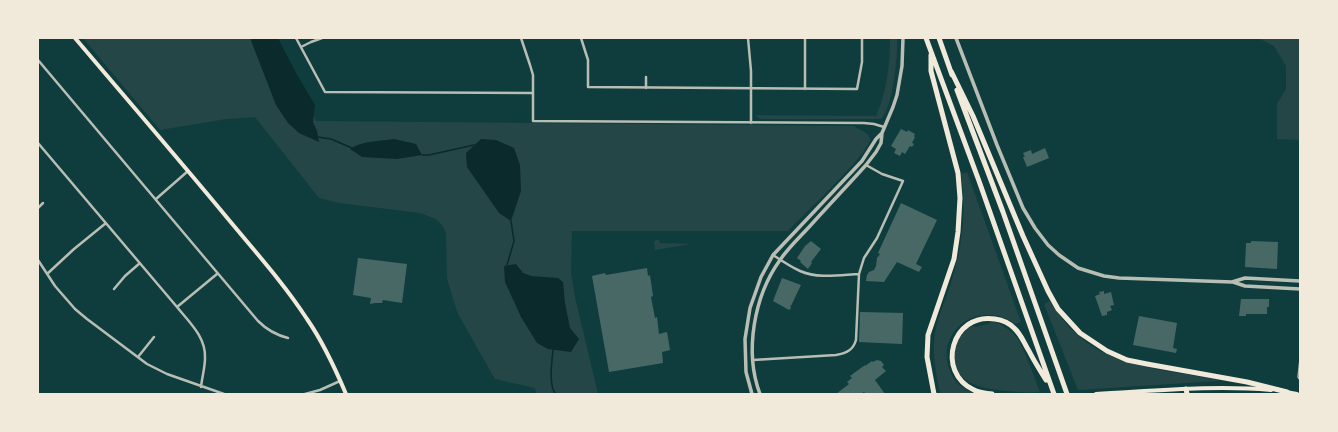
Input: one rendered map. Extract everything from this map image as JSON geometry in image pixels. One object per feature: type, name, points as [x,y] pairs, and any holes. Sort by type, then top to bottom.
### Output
[{"type":"highway","points":[[926,38],[979,181],[1053,392]]},
{"type":"highway","points":[[939,38],[967,118],[1003,212],[1067,394]]},
{"type":"highway","points":[[930,50],[932,71],[958,173],[960,198],[958,232],[954,259],[928,335],[927,356],[934,394]]},
{"type":"highway","points":[[951,71],[973,116],[1023,236],[1048,291],[1058,309],[1076,329],[1097,346],[1127,360],[1261,385],[1288,392]]},
{"type":"highway","points":[[992,394],[975,390],[964,383],[956,373],[952,361],[952,348],[957,336],[965,327],[977,320],[989,318],[1002,320],[1013,327],[1022,336],[1053,392]]},
{"type":"main road","points":[[75,38],[188,171],[296,302],[320,339],[346,394]]},
{"type":"main road","points":[[1096,394],[1187,391],[1210,388],[1250,388],[1297,394]]},
{"type":"street","points":[[296,38],[325,92],[533,93]]},
{"type":"street","points":[[301,47],[322,38]]},
{"type":"street","points":[[521,38],[533,75],[533,121],[864,123],[874,124],[885,128]]},
{"type":"street","points":[[582,38],[588,60],[588,87],[805,89],[857,89],[862,62],[862,38]]},
{"type":"street","points":[[748,38],[751,71],[751,122]]},
{"type":"street","points":[[805,38],[805,89]]},
{"type":"street","points":[[752,394],[746,372],[745,350],[747,324],[755,290],[773,255],[862,161],[885,128],[900,82],[903,38]]},
{"type":"street","points":[[956,38],[1023,208],[1035,228],[1048,245],[1059,255],[1075,266],[1086,271],[1112,277],[1232,282],[1245,286],[1300,289]]},
{"type":"street","points":[[38,60],[156,199],[217,274],[262,325],[274,334],[288,338]]},
{"type":"street","points":[[646,77],[646,88]]},
{"type":"street","points":[[760,394],[757,387],[753,360],[753,339],[763,292],[780,259],[866,165],[876,152],[881,142],[882,133]]},
{"type":"street","points":[[38,143],[177,306],[198,333],[203,343],[205,359],[201,386]]},
{"type":"street","points":[[753,360],[836,355],[849,351],[852,348],[856,340],[858,274],[864,258],[877,238],[903,181],[882,174],[866,165]]},
{"type":"street","points":[[156,199],[188,171]]},
{"type":"street","points":[[38,208],[43,203]]},
{"type":"street","points":[[47,274],[74,249],[106,223]]},
{"type":"street","points":[[773,255],[801,272],[816,276],[858,274]]},
{"type":"street","points":[[38,260],[65,298],[86,319],[138,357],[157,370],[224,394]]},
{"type":"street","points":[[114,289],[125,276],[140,263]]},
{"type":"street","points":[[177,306],[217,274]]},
{"type":"street","points":[[1232,282],[1244,278],[1300,281]]},
{"type":"street","points":[[138,357],[154,337]]},
{"type":"street","points":[[305,394],[320,390],[341,381]]},
{"type":"lane","points":[[1300,360],[1298,377],[1300,380]]},
{"type":"shaded area","points":[[83,38],[274,38],[316,121],[854,126],[866,133],[870,139],[867,146],[847,171],[788,231],[572,231],[571,272],[575,297],[598,394],[536,394],[535,388],[495,379],[458,314],[447,278],[446,233],[442,225],[436,219],[420,213],[339,203],[319,198],[255,117],[226,119],[160,130]]},
{"type":"shaded area","points":[[250,38],[278,38],[315,105],[313,122],[317,131],[319,142],[299,133],[288,123],[276,105]]},
{"type":"shaded area","points":[[890,38],[897,38],[896,68],[889,104],[881,119],[760,119],[755,115],[876,116],[883,97],[887,78]]},
{"type":"shaded area","points":[[1258,38],[1300,38],[1300,140],[1277,139],[1277,104],[1286,89],[1286,66],[1274,46]]},
{"type":"shaded area","points":[[394,139],[416,144],[422,155],[397,159],[362,157],[350,149],[366,143]]},
{"type":"shaded area","points":[[481,139],[496,140],[514,148],[520,165],[521,191],[511,221],[499,213],[467,167],[466,153]]},
{"type":"shaded area","points":[[967,172],[1021,322],[1015,324],[1003,317],[990,315],[977,316],[966,321],[956,329],[950,339],[947,352],[948,366],[956,382],[972,392],[971,394],[940,394],[935,362],[935,335],[938,320],[955,270],[961,243],[964,202],[961,174]]},
{"type":"shaded area","points":[[659,240],[660,243],[691,244],[655,250],[654,242]]},
{"type":"shaded area","points":[[516,264],[523,273],[531,276],[558,278],[563,282],[570,328],[579,339],[571,352],[548,349],[537,343],[521,317],[505,282],[504,266]]},
{"type":"shaded area","points":[[1050,301],[1066,323],[1084,340],[1103,352],[1124,361],[1146,367],[1218,381],[1078,390],[1044,304]]},
{"type":"shaded area","points":[[994,322],[1013,333],[1021,344],[1040,392],[1015,392],[979,386],[964,379],[959,372],[956,364],[955,350],[960,338],[965,331],[972,326],[976,327]]},
{"type":"building","points":[[901,129],[907,132],[908,130],[915,134],[915,137],[912,147],[910,146],[905,154],[902,152],[900,156],[894,153],[896,149],[891,146]]},
{"type":"building","points":[[1045,148],[1049,158],[1027,167],[1023,153],[1031,150],[1032,154]]},
{"type":"building","points":[[901,203],[937,220],[916,264],[922,267],[919,272],[897,262],[884,282],[866,281],[869,272],[874,270],[876,266],[877,258],[880,254],[878,253]]},
{"type":"building","points":[[811,241],[821,249],[811,262],[812,263],[808,269],[797,258],[805,246]]},
{"type":"building","points":[[1251,241],[1278,242],[1277,269],[1245,267],[1246,243],[1251,243]]},
{"type":"building","points":[[358,258],[407,264],[402,303],[383,300],[382,303],[370,304],[371,298],[353,295]]},
{"type":"building","points":[[647,268],[648,276],[650,275],[653,296],[651,297],[655,318],[657,317],[659,334],[667,332],[670,350],[662,352],[663,363],[609,372],[592,276]]},
{"type":"building","points":[[782,278],[801,285],[791,306],[790,305],[791,308],[789,310],[773,301]]},
{"type":"building","points":[[1104,291],[1104,294],[1111,292],[1114,305],[1110,306],[1112,310],[1107,312],[1107,315],[1102,316],[1095,296],[1100,294],[1099,292]]},
{"type":"building","points":[[1241,299],[1269,299],[1267,314],[1246,314],[1246,316],[1239,316]]},
{"type":"building","points":[[860,312],[903,313],[902,344],[859,342]]},
{"type":"building","points":[[1139,316],[1177,323],[1173,348],[1177,349],[1176,353],[1133,345]]},
{"type":"building","points":[[877,360],[881,361],[884,365],[882,367],[886,371],[875,380],[885,394],[866,394],[864,392],[861,394],[836,394],[849,384],[847,382],[852,378],[850,376],[865,365]]},
{"type":"waterway","points":[[318,137],[331,139],[352,148]]},
{"type":"waterway","points":[[422,155],[429,155],[474,145]]},
{"type":"waterway","points":[[507,265],[514,241],[511,221]]},
{"type":"waterway","points":[[553,350],[551,379],[556,394]]}]
